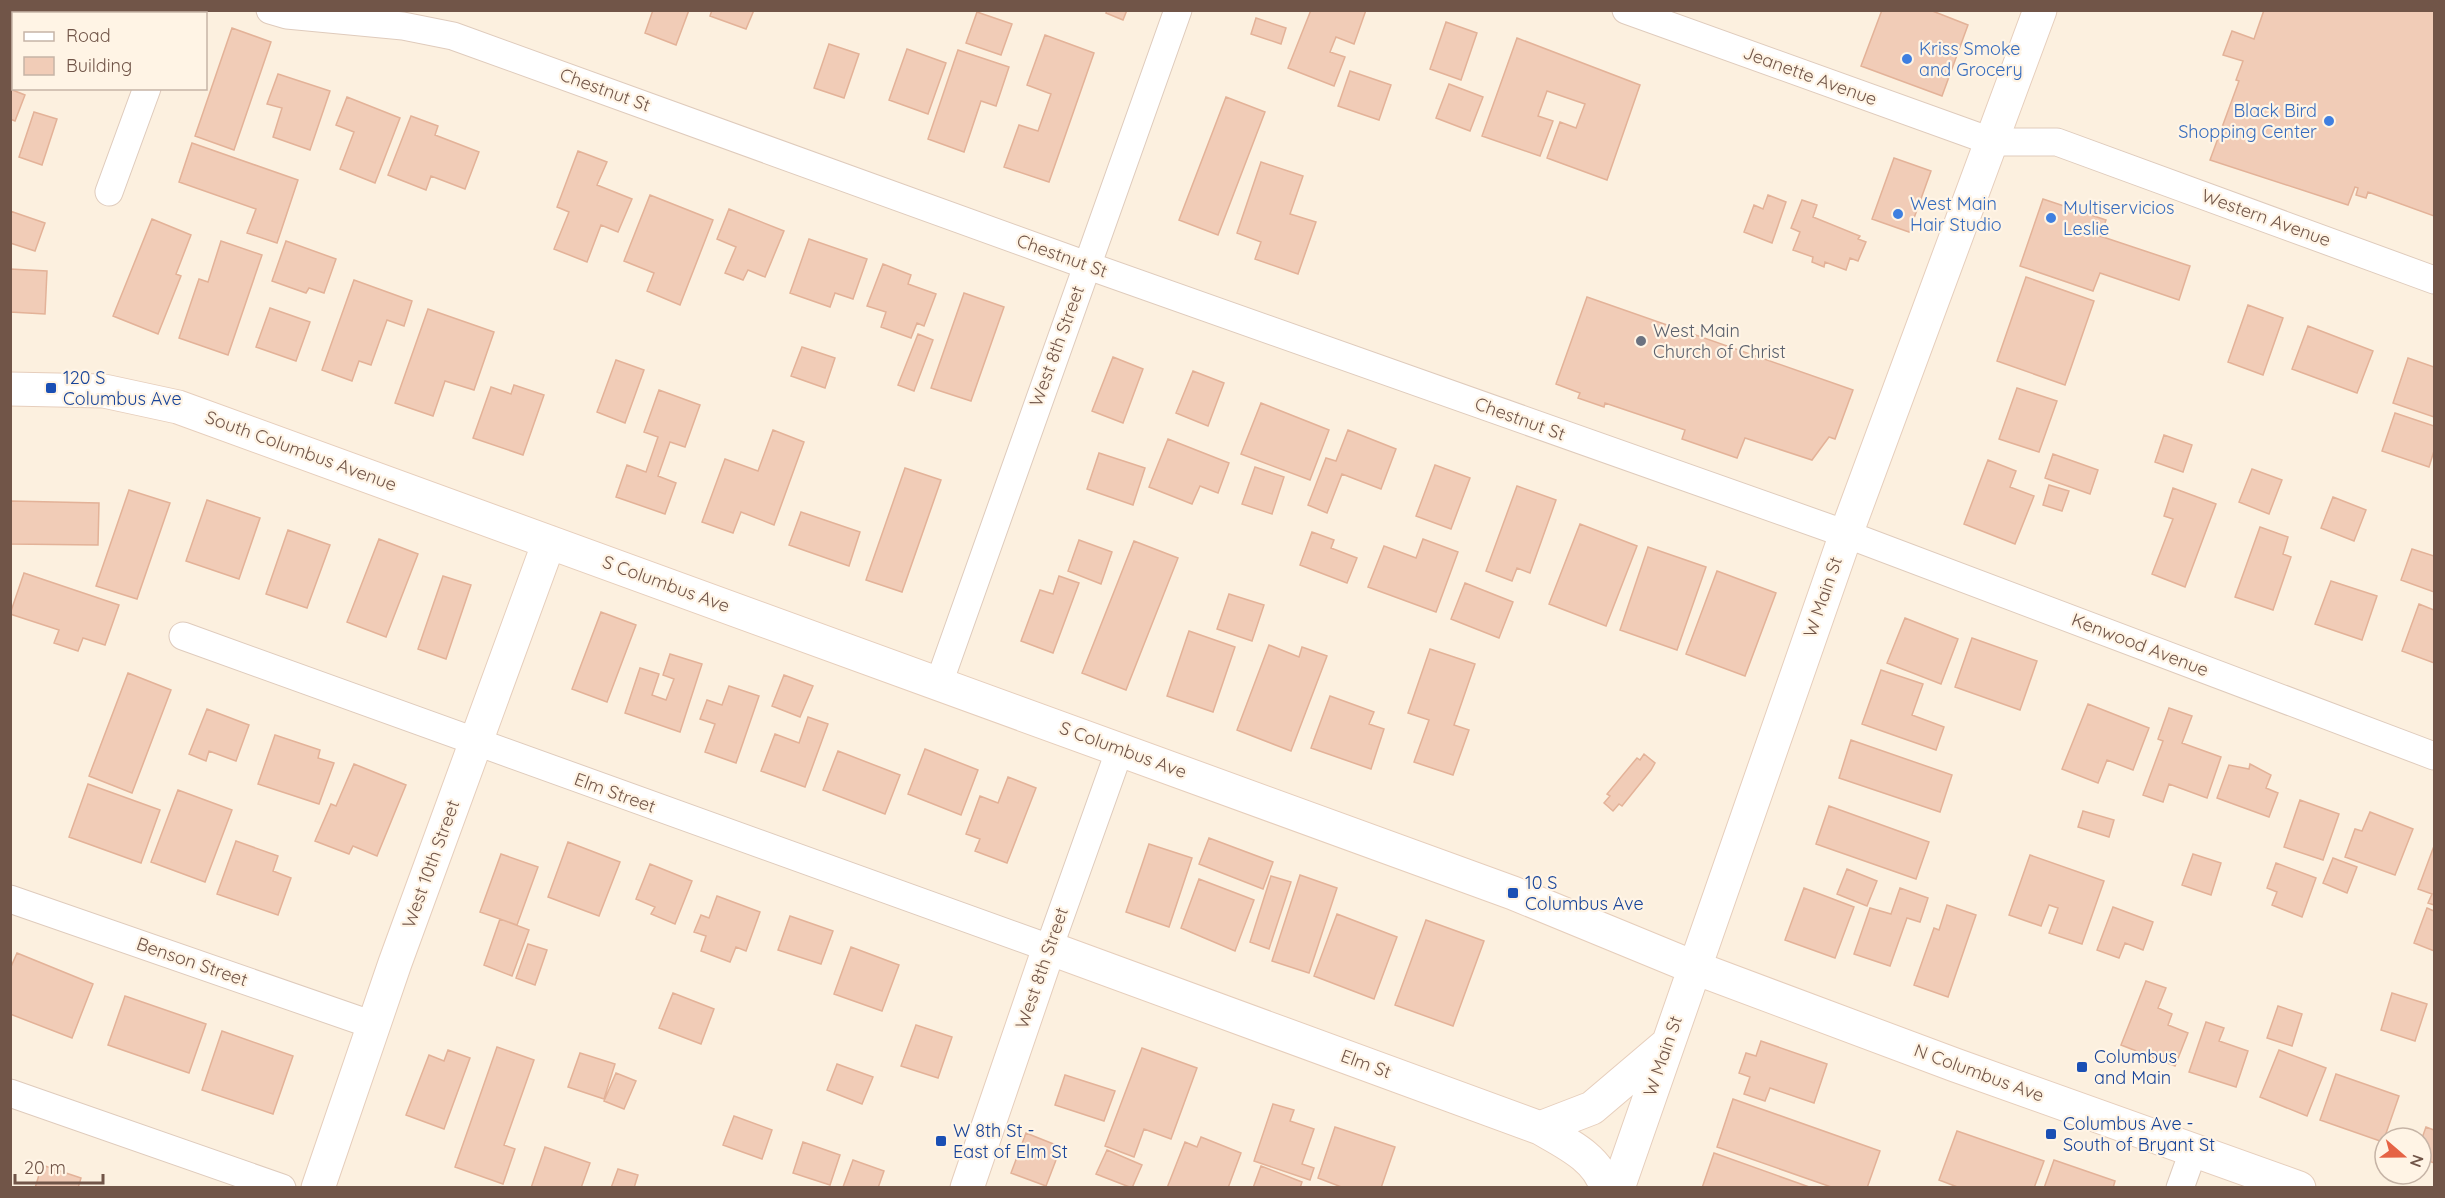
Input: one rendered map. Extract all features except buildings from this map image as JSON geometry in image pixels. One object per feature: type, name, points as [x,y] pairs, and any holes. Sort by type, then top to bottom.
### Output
[{"type":"main road","name":"W Main St","points":[[1618,1188],[1693,967],[1846,534],[2040,10]]},
{"type":"main road","name":"South Columbus Avenue","points":[[10,389],[104,391],[178,407],[549,542]]},
{"type":"main road","name":"S Columbus Ave","points":[[549,542],[1513,893],[1693,967]]},
{"type":"main road","name":"West 10th Street","points":[[318,1188],[373,1025],[549,542]]},
{"type":"main road","name":"Elm St","points":[[1049,948],[1540,1128],[1588,1159],[1604,1179],[1606,1188]]},
{"type":"main road","name":"West 8th Street","points":[[966,1188],[1049,948]]},
{"type":"main road","name":"N Columbus Ave","points":[[1693,967],[2299,1188]]},
{"type":"main road","points":[[1540,1128],[1592,1108],[1666,1045]]},
{"type":"street","name":"Chestnut St","points":[[270,10],[287,15],[403,26],[453,36],[1086,265],[1846,534]]},
{"type":"street","name":"West 8th Street","points":[[939,683],[1178,10]]},
{"type":"street","name":"Jeanette Avenue","points":[[1626,10],[1993,142]]},
{"type":"street","points":[[109,192],[146,90]]},
{"type":"street","name":"Western Avenue","points":[[1993,142],[2057,142],[2434,280]]},
{"type":"street","name":"Kenwood Avenue","points":[[1846,534],[2434,756]]},
{"type":"street","name":"Elm Street","points":[[183,636],[1049,948]]},
{"type":"street","name":"West 8th Street","points":[[1049,948],[1120,749]]},
{"type":"street","name":"Benson Street","points":[[10,899],[373,1025]]},
{"type":"street","points":[[10,1093],[282,1188]]},
{"type":"street","points":[[2180,1188],[2194,1149]]},
{"type":"place","name":"Kriss Smoke and Grocery","points":[[1907,59]]},
{"type":"place","name":"Black Bird Shopping Center","points":[[2329,121]]},
{"type":"place","name":"West Main Hair Studio","points":[[1898,214]]},
{"type":"place","name":"Multiservicios Leslie","points":[[2051,218]]},
{"type":"place","name":"West Main Church of Christ","points":[[1641,341]]},
{"type":"place","name":"120 S Columbus Ave","points":[[51,388]]},
{"type":"place","name":"10 S Columbus Ave","points":[[1513,893]]},
{"type":"place","name":"Columbus and Main","points":[[2082,1067]]},
{"type":"place","name":"Columbus Ave - South of Bryant St","points":[[2051,1134]]},
{"type":"place","name":"W 8th St - East of Elm St","points":[[941,1141]]}]
